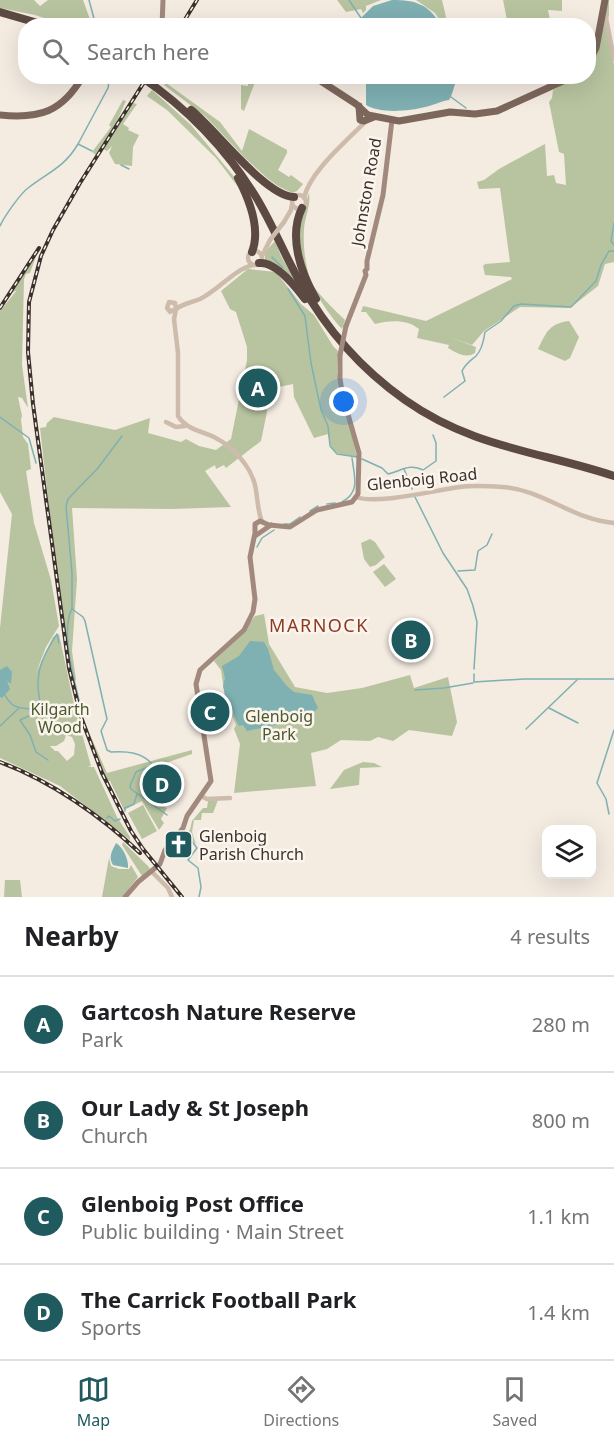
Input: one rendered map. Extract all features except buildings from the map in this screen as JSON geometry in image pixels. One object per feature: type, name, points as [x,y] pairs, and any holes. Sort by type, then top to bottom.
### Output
[{"type":"highway","points":[[0,14],[18,20]]},
{"type":"highway","points":[[0,14],[18,18]]},
{"type":"highway","points":[[150,84],[179,107],[217,145],[243,177],[266,213],[300,282],[318,312],[342,341]]},
{"type":"highway","points":[[159,84],[191,110],[263,179],[282,193],[295,198]]},
{"type":"highway","points":[[179,107],[221,154],[240,181],[253,216],[255,242],[252,255]]},
{"type":"highway","points":[[191,110],[249,178],[313,298],[342,341]]},
{"type":"highway","points":[[300,208],[297,242],[303,273],[342,341]]},
{"type":"highway","points":[[258,261],[267,263],[284,276],[342,341],[395,388],[449,422],[499,442],[614,474]]},
{"type":"main road","points":[[163,18],[164,0]]},
{"type":"main road","points":[[596,48],[605,4]]},
{"type":"main road","points":[[0,115],[33,116],[58,106],[70,96],[78,84]]},
{"type":"main road","points":[[323,84],[365,117],[392,120],[409,120],[450,112],[476,114],[497,111],[556,84]]},
{"type":"main road","name":"Johnston Road","points":[[356,498],[359,461],[343,397],[340,355],[346,326],[366,272],[383,195],[392,120]]},
{"type":"main road","name":"Glenboig Road","points":[[260,526],[292,526],[317,510],[345,504],[356,498]]},
{"type":"main road","points":[[124,897],[161,863],[165,850],[183,828],[187,816],[210,783],[212,776],[196,690],[200,670],[246,627],[254,608],[250,557],[254,538],[260,526]]},
{"type":"street","points":[[605,4],[614,59]]},
{"type":"street","points":[[169,310],[199,299],[258,261],[265,247],[290,214],[295,198],[307,189],[333,153],[365,117]]},
{"type":"street","points":[[290,214],[305,202],[307,189]]},
{"type":"street","points":[[295,198],[304,198]]},
{"type":"street","points":[[295,198],[300,208]]},
{"type":"street","points":[[244,268],[252,255],[265,247]]},
{"type":"street","points":[[252,255],[258,261]]},
{"type":"street","points":[[252,255],[258,261]]},
{"type":"street","points":[[175,303],[174,319],[178,353],[177,422]]},
{"type":"street","points":[[174,319],[168,304],[183,304]]},
{"type":"street","points":[[167,422],[177,422],[223,442],[241,458],[256,485],[260,526]]},
{"type":"street","name":"Glenboig Road","points":[[356,498],[382,498],[462,487],[505,487],[537,494],[590,519],[614,523]]},
{"type":"street","points":[[201,796],[207,799],[230,798]]},
{"type":"street","points":[[152,872],[165,885],[172,897]]},
{"type":"green space","points":[[0,0],[34,0],[40,6],[48,0],[83,0],[89,18],[44,18],[0,8]]},
{"type":"green space","points":[[337,0],[381,0],[366,6],[363,13],[361,9],[346,12]]},
{"type":"green space","points":[[416,0],[442,0],[446,17],[438,18],[435,13]]},
{"type":"green space","points":[[503,0],[562,0],[562,11],[548,10],[550,18],[507,18]]},
{"type":"green space","points":[[609,0],[606,28],[614,65],[614,262],[605,264],[598,286],[570,308],[520,307],[484,331],[472,345],[449,337],[476,347],[475,353],[468,355],[455,352],[448,348],[449,345],[417,338],[419,329],[409,323],[392,321],[375,324],[366,312],[361,312],[363,306],[426,321],[512,279],[511,277],[485,275],[483,266],[485,264],[510,262],[500,188],[479,189],[477,182],[545,144],[547,176],[554,175],[556,183],[566,185],[564,154],[559,152],[549,102],[553,90],[564,84],[596,84],[596,42]]},
{"type":"green space","points":[[167,84],[220,122],[242,151],[249,129],[287,150],[278,170],[289,177],[291,175],[303,184],[292,193],[278,186],[244,157],[206,117],[164,85]]},
{"type":"green space","points":[[248,84],[254,84],[244,111],[241,109],[241,85],[248,86]]},
{"type":"green space","points":[[152,90],[191,125],[236,179],[239,188],[216,158],[167,110],[147,96]]},
{"type":"green space","points":[[123,100],[126,101],[115,126],[96,155],[92,152],[111,127],[109,125]]},
{"type":"green space","points":[[133,103],[137,104],[123,124],[129,128],[128,130],[139,135],[133,147],[132,166],[115,164],[109,153],[112,146],[107,151],[103,149]]},
{"type":"green space","points":[[309,193],[304,235],[307,269],[317,291],[345,320],[342,329],[317,294],[304,266],[300,252],[300,224]]},
{"type":"green space","points":[[275,241],[298,286],[265,260],[265,252]]},
{"type":"green space","name":"Kilgarth Wood","points":[[36,256],[30,273],[26,274],[24,279],[22,365],[28,408],[22,398],[18,397],[23,437],[28,444],[31,469],[26,471],[34,523],[51,580],[59,626],[46,647],[36,673],[53,637],[59,634],[75,709],[91,766],[87,767],[94,767],[130,840],[60,786],[0,758],[0,628],[12,514],[0,492],[0,311],[17,290],[12,293]],"holes":[[[66,735],[72,737],[75,744],[74,755],[67,761],[50,746],[56,746],[64,741]]]},
{"type":"green space","points":[[248,269],[276,272],[301,304],[314,315],[338,351],[337,372],[357,457],[333,450],[328,434],[314,438],[294,397],[293,384],[265,390],[267,412],[261,441],[226,468],[224,465],[216,469],[215,465],[205,471],[231,507],[72,508],[77,579],[72,651],[76,680],[74,681],[59,596],[40,428],[46,427],[54,417],[115,430],[150,418],[148,433],[181,442],[186,439],[199,446],[216,450],[231,439],[247,360],[247,347],[236,312],[230,309],[221,291]]},
{"type":"green space","points":[[569,321],[579,337],[570,358],[565,361],[538,349],[549,329]]},
{"type":"green space","points":[[370,539],[375,542],[385,557],[370,567],[364,559],[361,543]]},
{"type":"green space","points":[[384,564],[396,579],[385,587],[373,572]]},
{"type":"green space","name":"Glenboig Park","points":[[264,614],[269,644],[295,687],[327,693],[362,688],[410,675],[414,688],[448,677],[457,722],[452,736],[409,730],[393,741],[378,737],[370,741],[341,740],[327,749],[311,753],[316,786],[234,793],[240,744],[234,729],[236,725],[225,698],[221,670],[214,661],[238,638],[255,616]]},
{"type":"green space","points":[[86,726],[107,773],[192,750],[192,754],[154,767],[147,797],[167,808],[161,819],[164,823],[159,830],[142,801],[124,810],[110,781],[105,780]]},
{"type":"green space","points":[[363,762],[374,763],[382,767],[360,768],[359,785],[330,789],[344,770]]},
{"type":"green space","points":[[156,768],[174,772],[168,800],[150,796]]},
{"type":"green space","points":[[218,800],[213,813],[202,813],[201,820],[194,820],[192,832],[196,845],[186,832],[190,830],[192,821],[203,808],[207,808],[208,801]]},
{"type":"green space","points":[[143,805],[157,831],[142,839],[128,813]]},
{"type":"green space","points":[[123,842],[149,867],[150,870],[142,876],[122,845]]},
{"type":"green space","points":[[109,858],[111,866],[119,869],[129,869],[131,865],[138,877],[122,897],[102,897]]},
{"type":"green space","points":[[5,880],[20,880],[22,897],[4,897]]},
{"type":"water","points":[[392,0],[415,2],[426,8],[436,18],[361,18],[373,6]]},
{"type":"water","points":[[366,84],[455,84],[449,100],[418,108],[395,111],[379,110],[366,105]]},
{"type":"water","points":[[250,641],[264,642],[274,670],[294,692],[312,695],[318,708],[315,711],[290,719],[285,723],[247,731],[243,725],[239,726],[226,698],[222,666],[239,656]]},
{"type":"water","points":[[7,666],[12,672],[11,684],[7,681],[10,689],[2,698],[0,697],[0,670]]},
{"type":"water","points":[[116,843],[125,854],[128,868],[113,865],[111,854]]},
{"type":"waterway","points":[[89,0],[94,18]]},
{"type":"waterway","points":[[349,0],[361,18]]},
{"type":"waterway","points":[[92,151],[78,144],[109,84]]},
{"type":"waterway","points":[[451,97],[466,108]]},
{"type":"waterway","points":[[0,226],[12,206],[25,191],[67,159],[78,144]]},
{"type":"waterway","points":[[121,165],[129,169]]},
{"type":"waterway","points":[[614,223],[611,241],[614,245]]},
{"type":"waterway","points":[[444,397],[465,381],[462,371],[480,351],[485,332],[501,321],[514,306],[521,304],[571,307],[596,281],[609,251],[614,251]]},
{"type":"waterway","points":[[272,257],[283,268]]},
{"type":"waterway","points":[[288,289],[305,316],[311,363],[321,410],[328,426],[330,446],[337,454],[357,457]]},
{"type":"waterway","points":[[0,417],[29,438],[36,463]]},
{"type":"waterway","points":[[362,459],[382,468],[388,474],[410,467],[423,470],[436,461],[436,443],[433,435]]},
{"type":"waterway","points":[[122,436],[98,468],[68,499],[66,506],[72,573],[72,609],[85,621],[107,719],[101,731],[107,750],[139,755],[153,765],[136,772],[130,786],[167,815]]},
{"type":"waterway","points":[[342,502],[348,498],[354,488],[352,458]]},
{"type":"waterway","points":[[404,469],[412,489]]},
{"type":"waterway","points":[[415,497],[443,553],[467,589],[473,606],[477,622],[474,669]]},
{"type":"waterway","points":[[327,504],[335,503]]},
{"type":"waterway","points":[[310,511],[318,506]]},
{"type":"waterway","points":[[284,524],[290,524],[300,517]]},
{"type":"waterway","points":[[257,547],[262,538],[274,530]]},
{"type":"waterway","points":[[458,571],[475,570],[478,551],[487,545],[492,534]]},
{"type":"waterway","points":[[72,608],[68,644],[81,709]]},
{"type":"waterway","points":[[48,760],[36,752],[30,735],[20,720],[42,710],[38,689],[39,670],[57,634],[59,643]]},
{"type":"waterway","points":[[474,674],[474,682],[524,679],[614,679]]},
{"type":"waterway","points":[[526,729],[577,680]]},
{"type":"waterway","points":[[415,690],[473,683]]},
{"type":"waterway","points":[[5,695],[15,706],[39,710]]},
{"type":"waterway","points":[[0,726],[19,708]]},
{"type":"waterway","points":[[549,708],[578,723]]},
{"type":"waterway","points":[[609,814],[606,799],[597,783],[614,730]]},
{"type":"waterway","points":[[125,811],[125,808],[134,804],[137,794]]},
{"type":"waterway","points":[[107,818],[109,816],[115,821],[120,819]]},
{"type":"waterway","points":[[184,831],[197,848],[188,860],[198,868],[201,887],[199,897]]},
{"type":"railway","points":[[186,18],[197,0]]},
{"type":"railway","points":[[143,84],[80,183],[41,256],[29,302],[28,352],[69,668],[81,717],[102,773],[131,831],[182,897]]},
{"type":"railway","points":[[0,308],[39,248]]},
{"type":"railway","points":[[0,762],[56,789],[92,813],[140,853]]},
{"type":"place","name":"Gartcosh Nature Reserve","points":[[258,388]]},
{"type":"place","name":"Our Lady & St Joseph","points":[[411,640]]},
{"type":"place","name":"Glenboig Post Office","points":[[210,712]]},
{"type":"place","name":"The Carrick Football Park","points":[[162,784]]},
{"type":"place","name":"Glenboig Parish Church","points":[[178,845]]},
{"type":"district","name":"MARNOCK","points":[[319,626]]}]
